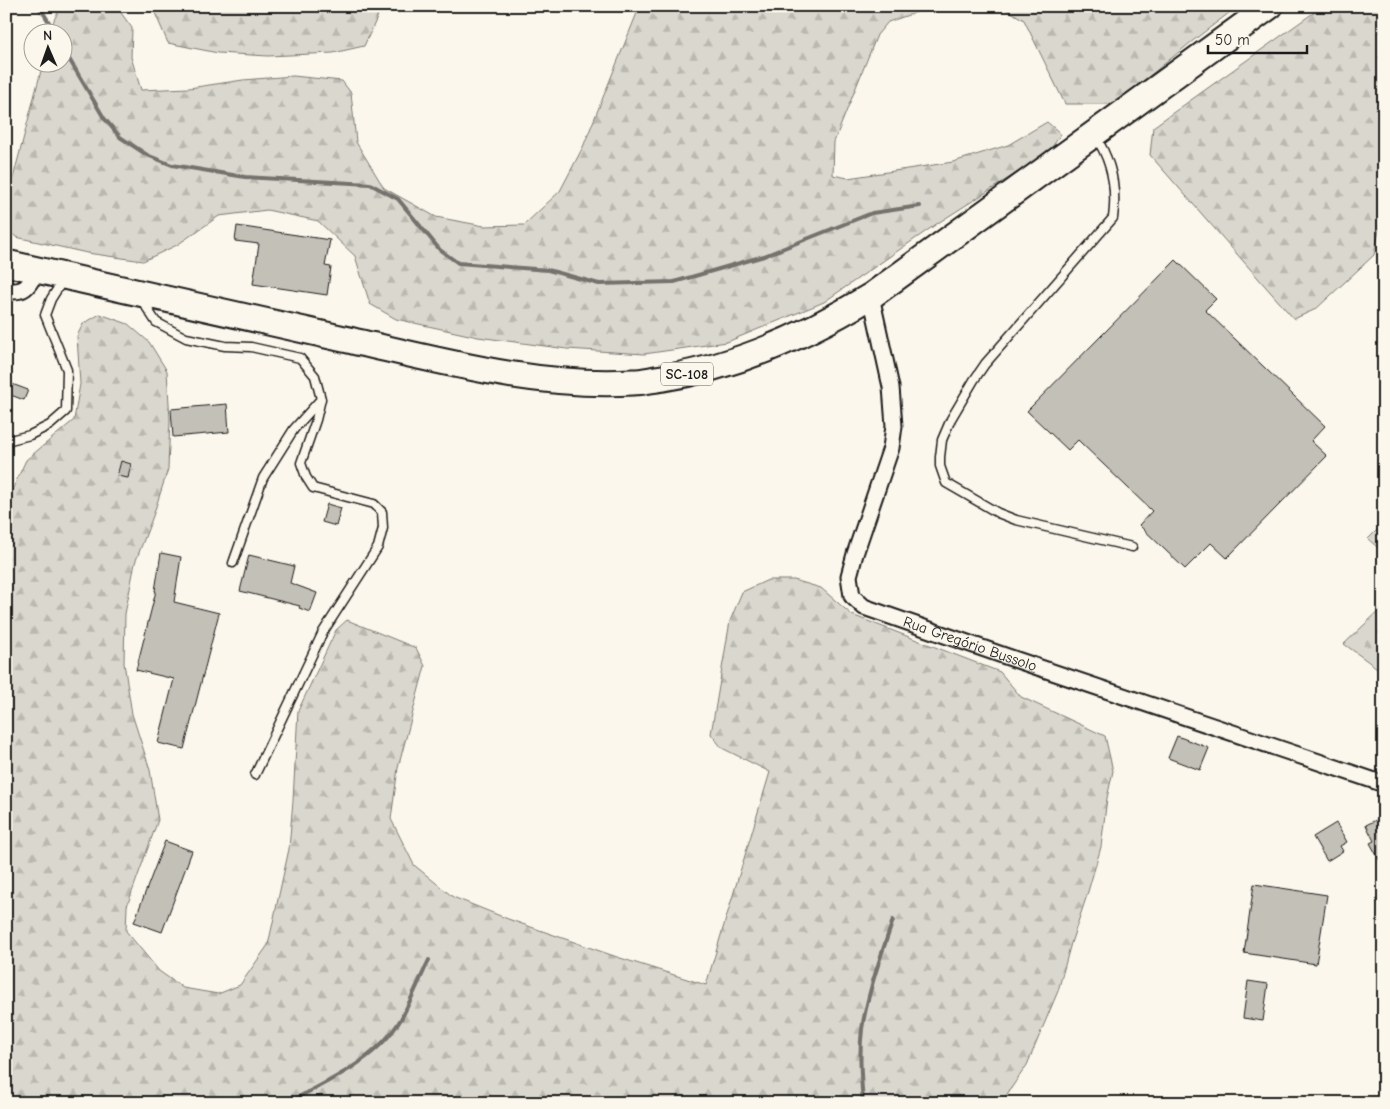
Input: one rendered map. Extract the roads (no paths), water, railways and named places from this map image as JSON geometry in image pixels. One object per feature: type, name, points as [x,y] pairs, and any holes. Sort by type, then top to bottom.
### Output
[{"type":"main road","name":"SC-108","points":[[6,263],[506,374],[576,382],[633,382],[687,374],[741,359],[787,341],[835,318],[872,296],[1270,6]]},
{"type":"street","points":[[6,290],[21,291],[28,287],[38,270]]},
{"type":"street","name":"Rua Gregório Bussolo","points":[[872,296],[891,387],[894,426],[890,448],[849,576],[852,596],[864,607],[1008,658],[1384,784]]},
{"type":"lane","points":[[1094,134],[1106,155],[1113,178],[1115,204],[1113,218],[985,364],[951,419],[940,448],[940,466],[946,483],[998,513],[1016,520],[1132,547]]},
{"type":"lane","points":[[6,441],[30,435],[50,425],[66,411],[67,370],[45,314],[50,299],[65,276]]},
{"type":"lane","points":[[136,292],[156,322],[186,338],[225,346],[251,347],[300,358],[315,376],[321,399],[302,463],[306,477],[313,488],[374,504],[382,512],[383,528],[378,547],[323,632],[255,775]]},
{"type":"lane","points":[[233,563],[263,478],[294,428],[321,399]]},
{"type":"waterway","points":[[37,6],[49,22]]},
{"type":"waterway","points":[[72,64],[104,118],[120,137],[147,155],[172,165],[245,177],[370,184],[398,199],[440,250],[458,263],[548,270],[599,284],[674,282],[764,256],[872,213],[920,206]]},
{"type":"waterway","points":[[863,1103],[860,1056],[862,1029],[871,987],[893,920]]},
{"type":"waterway","points":[[287,1103],[350,1068],[365,1058],[391,1034],[401,1019],[429,960]]}]
